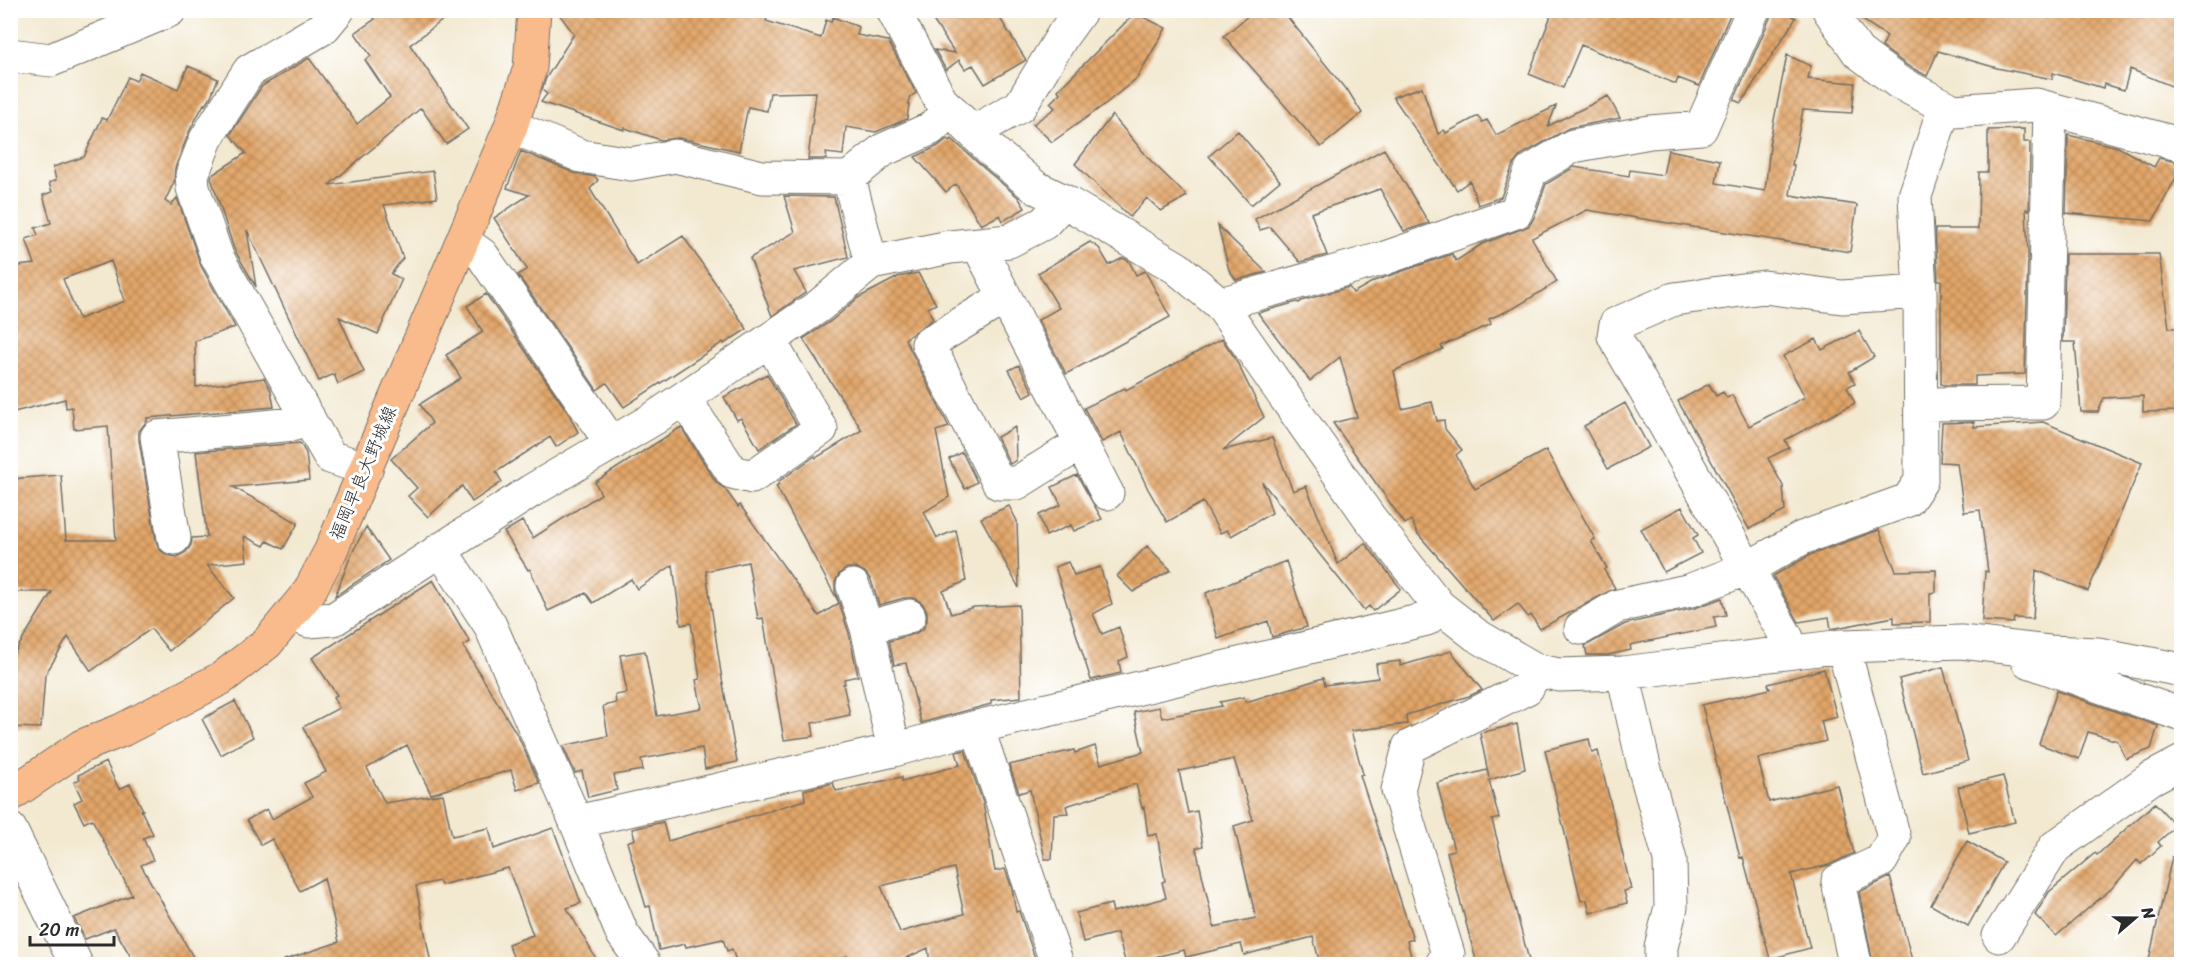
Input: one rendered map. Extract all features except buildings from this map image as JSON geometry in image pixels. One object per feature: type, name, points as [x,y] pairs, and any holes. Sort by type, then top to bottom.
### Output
[{"type":"main road","name":"福岡早良大野城線","points":[[10,795],[82,746],[122,730],[222,678],[267,643],[309,592],[332,550],[396,395],[464,242],[511,126],[530,68],[534,10]]},
{"type":"street","points":[[10,55],[51,60],[170,10]]},
{"type":"street","points":[[338,10],[323,28],[249,71],[206,139],[192,175],[193,188],[218,257],[330,457],[366,469]]},
{"type":"street","points":[[893,10],[941,101],[1035,187],[1064,201],[1177,268],[1220,304],[1369,517],[1439,606],[1476,634],[1536,670],[1559,675],[1623,673],[1843,646],[1960,642],[2049,652],[2098,654],[2181,670]]},
{"type":"street","points":[[511,126],[581,156],[631,164],[675,156],[762,177],[849,178],[883,150],[930,129],[1020,106],[1081,10]]},
{"type":"street","points":[[1220,304],[1385,258],[1516,212],[1531,171],[1573,146],[1650,132],[1701,128],[1753,10]]},
{"type":"street","points":[[1841,17],[1858,52],[1898,82],[1954,111],[2036,105],[2181,145]]},
{"type":"street","points":[[1581,628],[1617,606],[1691,590],[1748,568],[1802,538],[1908,500],[1921,481],[1920,292],[1915,196],[1945,106]]},
{"type":"street","points":[[1921,404],[2043,404],[2050,109]]},
{"type":"street","points":[[849,178],[871,263]]},
{"type":"street","points":[[292,614],[309,621],[334,619],[531,491],[612,444],[684,398],[819,306],[871,263],[950,247],[1009,242],[1044,223],[1064,201]]},
{"type":"street","points":[[464,242],[482,255],[612,444]]},
{"type":"street","points":[[978,245],[1107,493]]},
{"type":"street","points":[[1790,652],[1787,638],[1614,336],[1616,324],[1674,299],[1764,287],[1842,297],[1920,292]]},
{"type":"street","points":[[1005,297],[928,344],[999,483],[1017,483],[1081,443]]},
{"type":"street","points":[[684,398],[732,472],[752,477],[821,429],[769,340]]},
{"type":"street","points":[[174,538],[157,437],[295,424],[308,417]]},
{"type":"street","points":[[440,549],[490,625],[622,933],[644,964]]},
{"type":"street","points":[[853,586],[867,628],[894,750]]},
{"type":"street","points":[[576,822],[894,750],[977,727],[1427,619],[1439,606]]},
{"type":"street","points":[[867,628],[909,616]]},
{"type":"street","points":[[1985,645],[2181,715]]},
{"type":"street","points":[[1843,646],[1894,838],[1881,861],[1838,881],[1855,964]]},
{"type":"street","points":[[1442,964],[1448,954],[1398,790],[1409,747],[1527,688],[1536,670]]},
{"type":"street","points":[[1623,673],[1644,766],[1670,860],[1671,907],[1661,947],[1661,964]]},
{"type":"street","points":[[977,727],[1057,964]]},
{"type":"street","points":[[1999,936],[2055,847],[2150,779],[2181,762]]},
{"type":"street","points":[[10,829],[76,964]]}]
